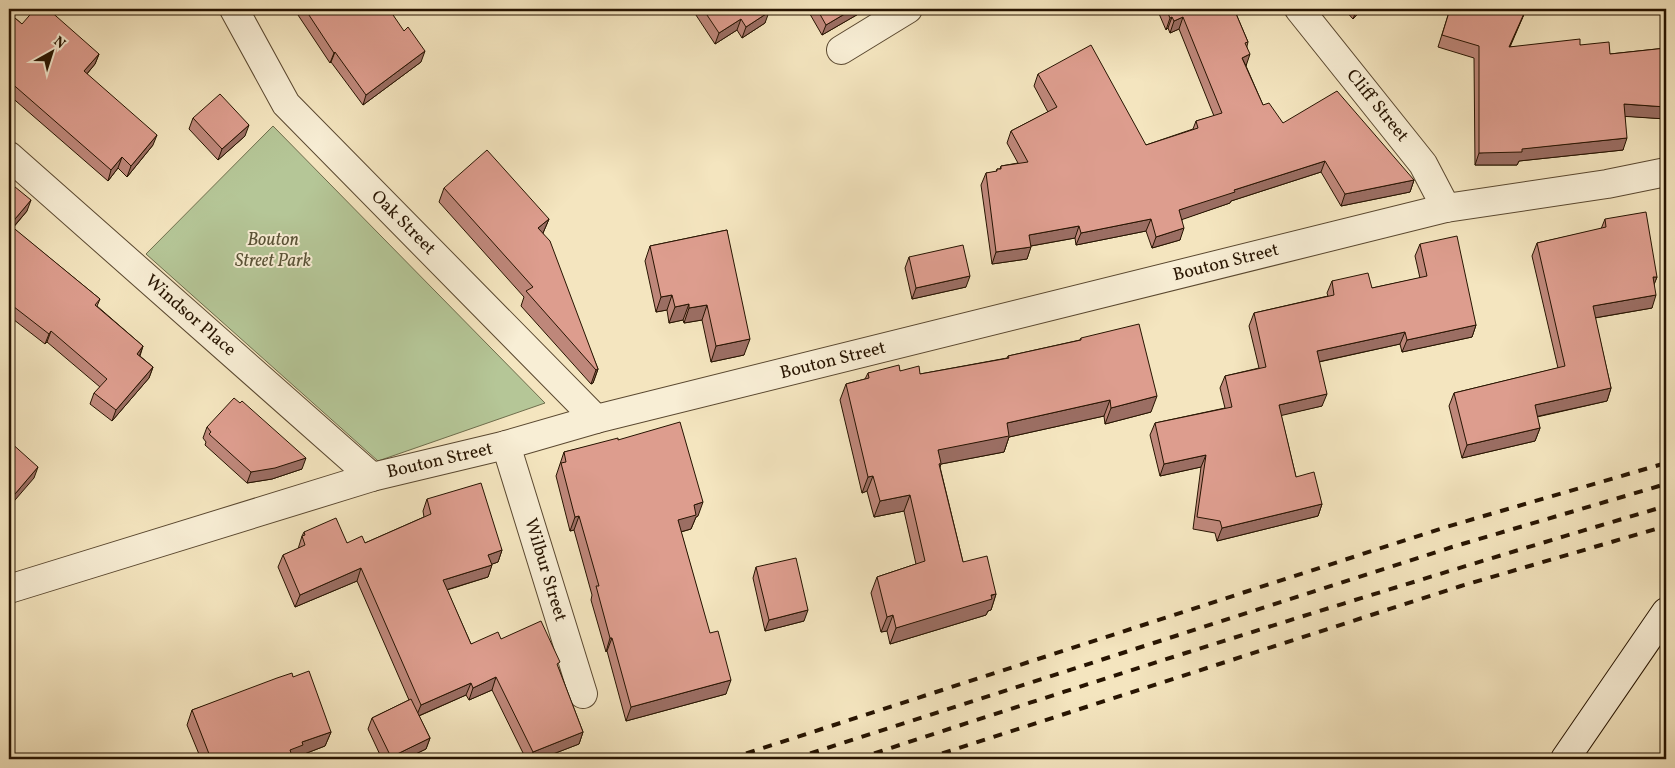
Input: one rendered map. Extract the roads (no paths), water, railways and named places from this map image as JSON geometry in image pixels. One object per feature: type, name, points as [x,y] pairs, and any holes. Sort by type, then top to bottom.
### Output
[{"type":"street","name":"Oak Street","points":[[234,9],[286,104],[596,419]]},
{"type":"street","points":[[842,50],[908,9]]},
{"type":"street","name":"Cliff Street","points":[[1299,9],[1423,164],[1446,208]]},
{"type":"street","name":"Windsor Place","points":[[9,156],[372,477]]},
{"type":"street","name":"Bouton Street","points":[[9,589],[372,477],[506,445],[596,419],[1446,208],[1607,184],[1666,172]]},
{"type":"street","name":"Wilbur Street","points":[[506,445],[583,694]]},
{"type":"street","points":[[1564,759],[1666,612]]},
{"type":"railway","points":[[729,759],[1446,527],[1666,463]]},
{"type":"railway","points":[[793,759],[1452,547],[1666,484]]},
{"type":"railway","points":[[857,759],[1260,630],[1666,506]]},
{"type":"railway","points":[[925,759],[1461,586],[1666,526]]},
{"type":"park label","name":"Bouton Street Park","points":[[273,250]]}]
